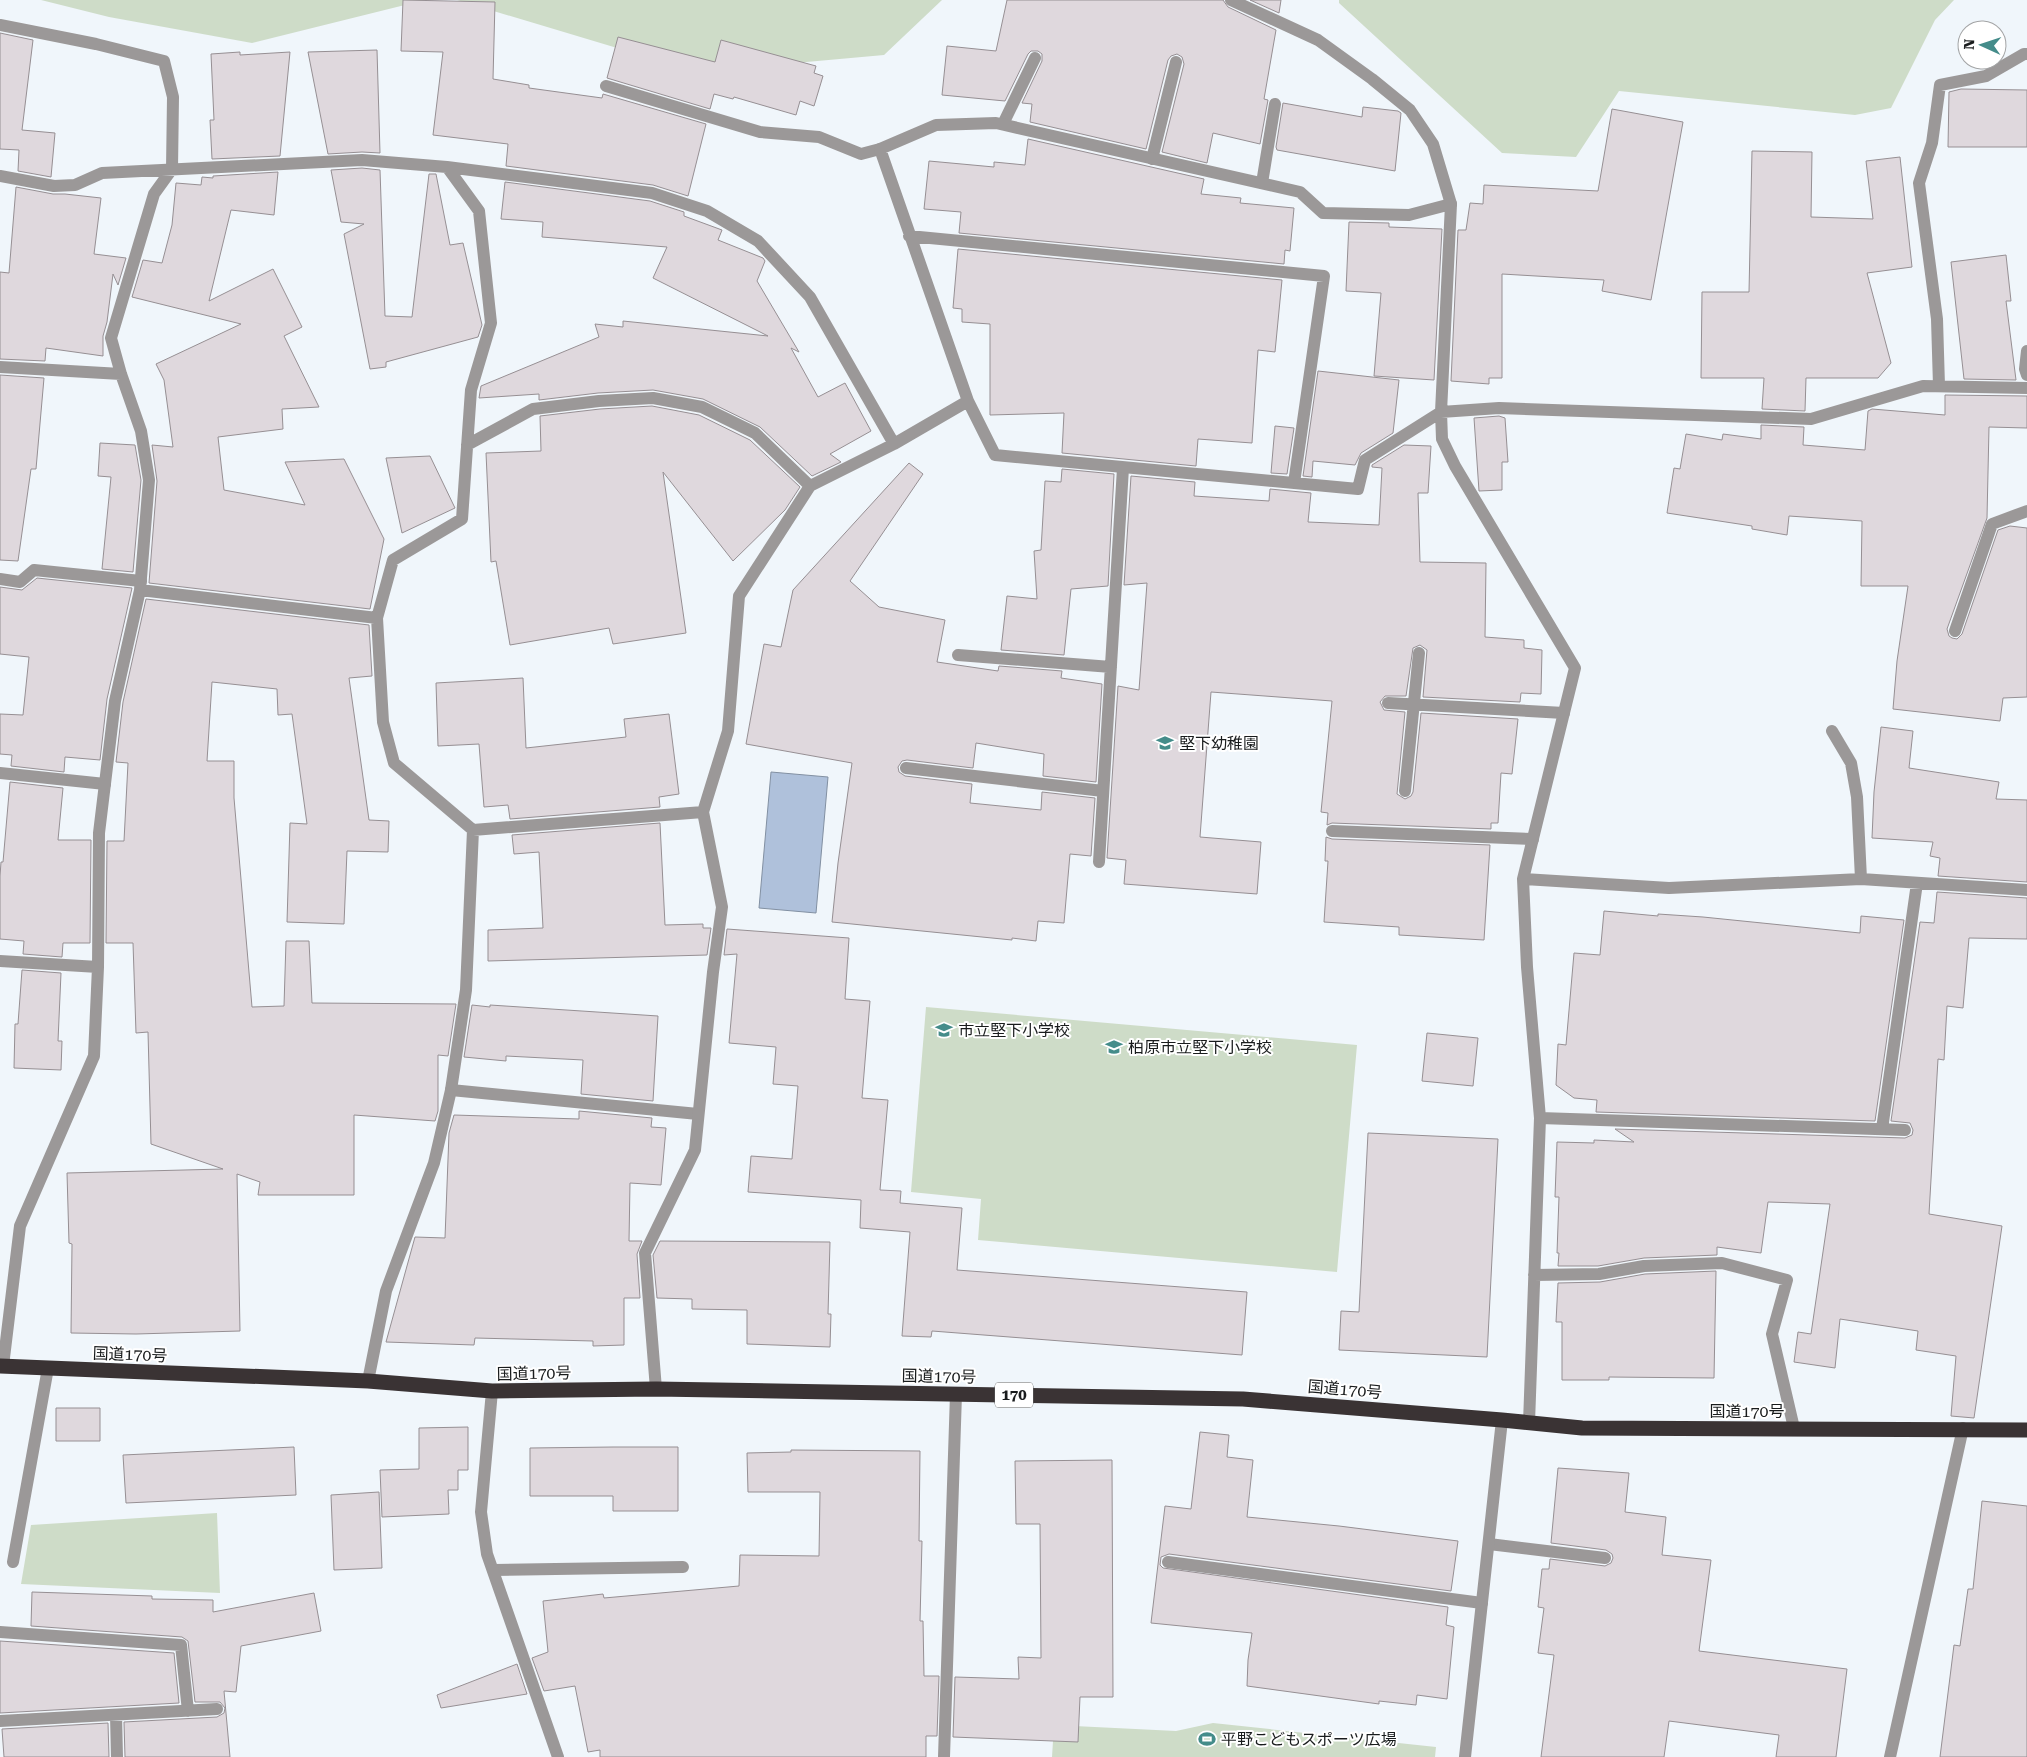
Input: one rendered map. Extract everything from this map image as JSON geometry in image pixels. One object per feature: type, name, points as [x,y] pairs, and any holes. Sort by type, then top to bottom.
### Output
[{"type":"highway","name":"国道170号","points":[[2,1366],[368,1380],[492,1391],[656,1388],[1243,1399],[1582,1428],[1963,1428],[2027,1430]]},
{"type":"street","points":[[1231,0],[1318,40],[1372,79],[1410,110],[1433,144],[1451,204],[1441,412],[1442,439],[1455,466],[1575,668],[1523,879],[1527,967],[1540,1118],[1529,1423]]},
{"type":"street","points":[[0,25],[96,44],[164,61],[174,97],[172,169],[154,194],[111,338],[121,374],[141,431],[149,480],[140,586],[115,701],[99,833],[98,967],[94,1056],[20,1226],[2,1366]]},
{"type":"street","points":[[1939,386],[1938,319],[1919,184],[1932,143],[1940,85],[1986,76],[2027,54]]},
{"type":"street","points":[[1003,124],[1035,58]]},
{"type":"street","points":[[1152,159],[1176,62]]},
{"type":"street","points":[[606,86],[760,132],[819,137],[861,154],[880,149],[936,125],[996,123],[1300,192],[1323,212],[1409,215],[1451,204]]},
{"type":"street","points":[[1262,183],[1275,104]]},
{"type":"street","points":[[880,149],[968,401],[995,455],[1358,489],[1365,460],[1441,412],[1499,408],[1811,419],[1924,386],[2027,388]]},
{"type":"street","points":[[0,176],[61,186],[75,185],[102,172],[362,160],[447,167],[652,193],[707,211],[758,241],[810,297],[894,444]]},
{"type":"street","points":[[447,167],[479,211],[491,323],[471,390],[462,520],[393,560],[377,618],[383,722],[394,763],[473,830],[702,812]]},
{"type":"street","points":[[909,236],[1324,276],[1294,483]]},
{"type":"street","points":[[2027,352],[2025,369],[2027,375]]},
{"type":"street","points":[[0,367],[121,374]]},
{"type":"street","points":[[467,445],[533,409],[599,401],[652,398],[702,407],[755,433],[810,486]]},
{"type":"street","points":[[656,1388],[645,1253],[695,1150],[713,972],[722,906],[702,812],[728,731],[739,596],[810,486],[894,444],[968,401]]},
{"type":"street","points":[[1099,862],[1123,468]]},
{"type":"street","points":[[1954,631],[1992,524],[2027,511]]},
{"type":"street","points":[[0,579],[20,582],[34,570],[377,618]]},
{"type":"street","points":[[1406,791],[1419,653]]},
{"type":"street","points":[[958,655],[1111,667]]},
{"type":"street","points":[[1388,703],[1564,713]]},
{"type":"street","points":[[1832,731],[1851,763],[1857,797],[1861,879]]},
{"type":"street","points":[[906,768],[1103,791]]},
{"type":"street","points":[[0,773],[105,784]]},
{"type":"street","points":[[368,1380],[386,1291],[434,1163],[451,1090],[466,990],[473,830]]},
{"type":"street","points":[[1332,831],[1533,839]]},
{"type":"street","points":[[1523,879],[1669,888],[1861,879],[2027,890]]},
{"type":"street","points":[[1882,1129],[1917,883]]},
{"type":"street","points":[[0,961],[98,967]]},
{"type":"street","points":[[451,1090],[698,1114]]},
{"type":"street","points":[[1540,1118],[1905,1130]]},
{"type":"street","points":[[1534,1275],[1599,1274],[1644,1266],[1722,1263],[1787,1280],[1772,1334],[1794,1428]]},
{"type":"street","points":[[13,1562],[48,1368]]},
{"type":"street","points":[[492,1391],[481,1512],[487,1554],[558,1757]]},
{"type":"street","points":[[944,1757],[956,1394]]},
{"type":"street","points":[[1465,1757],[1502,1420]]},
{"type":"street","points":[[1890,1757],[1963,1428]]},
{"type":"street","points":[[1489,1544],[1605,1558]]},
{"type":"street","points":[[1168,1562],[1482,1603]]},
{"type":"street","points":[[494,1570],[683,1567]]},
{"type":"street","points":[[0,1632],[181,1645],[188,1711]]},
{"type":"street","points":[[0,1722],[218,1709]]},
{"type":"street","points":[[116,1715],[117,1757]]},
{"type":"green space","points":[[41,0],[425,0],[252,43],[109,17]]},
{"type":"green space","points":[[457,0],[942,0],[884,55],[697,72]]},
{"type":"green space","points":[[1339,0],[1954,0],[1935,20],[1891,108],[1855,115],[1619,91],[1576,157],[1502,153],[1339,3]]},
{"type":"green space","points":[[926,1007],[1357,1045],[1337,1272],[978,1240],[981,1199],[911,1192]]},
{"type":"green space","points":[[217,1513],[220,1593],[21,1584],[31,1525]]},
{"type":"green space","name":"平野こどもスポーツ広場","points":[[1213,1723],[1436,1747],[1435,1757],[1052,1757],[1054,1725],[1176,1731]]},
{"type":"water","points":[[771,772],[828,777],[816,913],[759,908]]},
{"type":"building","points":[[403,0],[495,2],[493,79],[529,85],[529,88],[602,98],[603,94],[706,124],[688,196],[653,185],[506,166],[508,144],[433,135],[443,52],[401,51]]},
{"type":"building","points":[[1007,0],[1223,0],[1228,7],[1276,30],[1264,99],[1268,100],[1260,144],[1213,133],[1207,163],[1162,152],[1184,64],[1182,57],[1177,54],[1171,56],[1168,60],[1146,149],[1030,122],[1032,104],[1022,103],[1042,61],[1042,54],[1038,51],[1031,51],[1028,54],[1005,101],[942,95],[947,46],[996,51]]},
{"type":"building","points":[[1250,0],[1281,0],[1279,13]]},
{"type":"building","points":[[0,33],[33,40],[22,130],[55,133],[51,177],[18,171],[19,150],[0,149]]},
{"type":"building","points":[[618,37],[715,62],[721,40],[816,66],[814,73],[823,76],[814,106],[800,101],[796,115],[734,97],[733,99],[714,94],[710,109],[607,78]]},
{"type":"building","points":[[377,50],[380,153],[328,154],[308,52]]},
{"type":"building","points":[[240,52],[240,55],[290,52],[280,156],[212,159],[210,120],[214,120],[211,54]]},
{"type":"building","points":[[1961,89],[2027,90],[2027,147],[1948,147],[1949,92]]},
{"type":"building","points":[[1283,103],[1362,117],[1363,107],[1398,111],[1401,113],[1395,171],[1277,150]]},
{"type":"building","points":[[1612,109],[1683,122],[1651,300],[1602,291],[1604,280],[1502,274],[1502,378],[1489,378],[1489,384],[1451,381],[1458,230],[1466,230],[1470,203],[1483,204],[1484,185],[1598,191]]},
{"type":"building","points":[[1028,139],[1204,179],[1201,194],[1241,198],[1240,203],[1294,208],[1290,251],[1285,250],[1284,264],[959,233],[961,212],[924,209],[929,161],[994,167],[994,162],[1025,165]]},
{"type":"building","points":[[1752,151],[1812,152],[1811,217],[1873,219],[1866,161],[1900,157],[1912,267],[1867,273],[1891,363],[1878,378],[1806,378],[1805,411],[1762,409],[1764,378],[1701,378],[1702,292],[1749,292]]},
{"type":"building","points":[[362,168],[380,170],[385,316],[412,317],[429,174],[436,174],[450,245],[463,243],[482,325],[478,337],[386,362],[386,367],[370,369],[344,234],[364,224],[341,222],[331,170]]},
{"type":"building","points":[[278,172],[274,215],[231,210],[209,301],[273,269],[302,327],[284,336],[319,407],[282,409],[283,429],[218,437],[224,490],[305,505],[285,462],[344,459],[384,539],[370,609],[149,583],[157,481],[152,445],[173,447],[164,380],[156,364],[241,324],[132,297],[143,260],[162,263],[172,225],[176,183],[201,185],[202,177],[213,178],[213,176]]},
{"type":"building","points":[[505,182],[650,201],[684,212],[684,216],[722,230],[718,240],[763,258],[765,261],[757,281],[799,352],[791,348],[818,397],[845,383],[871,431],[830,454],[841,462],[812,476],[760,427],[703,399],[653,390],[598,393],[539,400],[539,394],[479,398],[481,386],[599,337],[595,324],[623,327],[623,321],[768,336],[653,278],[667,247],[542,237],[543,222],[501,219]]},
{"type":"building","points":[[16,187],[53,194],[101,198],[94,254],[126,258],[118,285],[113,274],[107,322],[103,336],[103,356],[46,348],[45,361],[0,359],[0,272],[9,273]]},
{"type":"building","points":[[1349,222],[1389,223],[1389,227],[1442,229],[1434,380],[1374,376],[1381,293],[1346,291]]},
{"type":"building","points":[[958,249],[1282,280],[1275,352],[1258,350],[1252,443],[1198,439],[1196,466],[1062,453],[1064,413],[990,415],[990,324],[962,322],[962,309],[953,308]]},
{"type":"building","points":[[2006,255],[2011,301],[2006,301],[2016,380],[1964,379],[1951,262]]},
{"type":"building","points":[[1318,371],[1399,380],[1393,433],[1361,453],[1355,465],[1313,461],[1312,477],[1303,476]]},
{"type":"building","points":[[0,375],[44,378],[36,469],[31,469],[18,561],[0,560]]},
{"type":"building","points":[[1945,395],[2027,396],[2027,428],[1989,427],[1987,518],[1947,629],[1949,636],[1952,638],[1957,639],[1962,634],[1998,530],[2010,526],[2027,528],[2027,697],[2003,698],[2000,721],[1893,709],[1897,661],[1908,586],[1861,586],[1862,521],[1789,516],[1787,535],[1752,529],[1752,526],[1667,513],[1674,468],[1680,469],[1686,434],[1722,440],[1723,434],[1761,439],[1761,425],[1804,427],[1803,445],[1865,450],[1868,411],[1872,409],[1945,415]]},
{"type":"building","points":[[652,406],[699,415],[750,440],[800,487],[785,510],[733,561],[663,472],[686,633],[613,644],[609,628],[510,645],[496,561],[491,562],[486,453],[541,451],[540,416],[600,409]]},
{"type":"building","points":[[1499,416],[1505,418],[1508,462],[1502,462],[1502,490],[1479,491],[1474,418]]},
{"type":"building","points":[[1275,426],[1294,428],[1287,474],[1271,473]]},
{"type":"building","points":[[100,443],[135,445],[141,480],[133,572],[102,569],[111,477],[98,476]]},
{"type":"building","points":[[1404,445],[1431,446],[1428,493],[1418,493],[1420,562],[1486,563],[1485,637],[1524,640],[1524,648],[1542,650],[1541,694],[1521,693],[1520,702],[1423,697],[1427,650],[1420,645],[1413,648],[1406,696],[1385,696],[1380,702],[1384,710],[1405,712],[1397,794],[1405,799],[1411,796],[1413,792],[1421,713],[1518,719],[1512,774],[1501,773],[1498,823],[1491,823],[1491,829],[1332,823],[1327,825],[1328,813],[1321,812],[1332,701],[1211,692],[1200,837],[1261,842],[1257,894],[1124,884],[1126,860],[1107,858],[1118,686],[1139,690],[1147,583],[1124,585],[1131,476],[1195,482],[1194,496],[1269,501],[1270,489],[1311,493],[1308,522],[1379,525],[1382,468],[1372,467],[1372,465]]},
{"type":"building","points":[[430,456],[455,508],[402,533],[386,458]]},
{"type":"building","points":[[909,463],[923,474],[850,581],[879,607],[945,620],[937,662],[998,671],[999,666],[1062,671],[1061,678],[1102,684],[1096,782],[1043,776],[1044,754],[976,743],[973,768],[907,760],[902,761],[898,767],[899,772],[905,776],[972,784],[970,803],[1041,810],[1042,792],[1095,798],[1091,856],[1070,854],[1064,923],[1038,921],[1036,941],[832,922],[852,763],[746,744],[764,644],[781,647],[793,590]]},
{"type":"building","points":[[1062,469],[1114,474],[1108,586],[1071,589],[1064,655],[1001,650],[1007,596],[1037,599],[1034,551],[1041,550],[1045,481],[1061,482]]},
{"type":"building","points":[[37,578],[132,588],[107,699],[100,760],[65,757],[64,772],[11,766],[12,755],[0,754],[0,714],[23,715],[29,657],[0,654],[0,587],[22,590]]},
{"type":"building","points":[[146,599],[369,625],[372,676],[349,678],[369,820],[389,821],[388,852],[347,851],[344,924],[287,922],[290,823],[307,824],[292,714],[278,715],[277,689],[212,682],[207,761],[234,761],[234,798],[252,1007],[284,1006],[286,941],[309,941],[312,1003],[456,1004],[448,1056],[438,1055],[438,1111],[435,1121],[354,1115],[354,1195],[258,1195],[260,1182],[237,1174],[240,1331],[136,1334],[71,1333],[72,1244],[69,1243],[67,1173],[223,1169],[151,1144],[148,1032],[136,1033],[133,943],[106,943],[107,841],[124,841],[128,763],[116,762],[123,702]]},
{"type":"building","points":[[523,678],[526,748],[626,737],[624,719],[669,714],[679,794],[659,797],[660,807],[510,819],[508,805],[484,807],[479,744],[438,746],[436,683]]},
{"type":"building","points":[[1881,727],[1913,731],[1909,768],[1999,782],[1996,799],[2027,800],[2027,882],[1938,876],[1940,858],[1930,856],[1933,842],[1872,838],[1874,792]]},
{"type":"building","points":[[10,782],[63,788],[58,840],[91,840],[90,943],[63,943],[62,957],[23,954],[24,941],[0,939],[0,876],[1,862],[3,862]]},
{"type":"building","points":[[660,823],[665,925],[703,924],[703,928],[711,928],[707,955],[488,961],[488,930],[543,928],[539,852],[514,854],[512,835]]},
{"type":"building","points":[[1326,837],[1332,839],[1490,845],[1484,940],[1399,935],[1399,927],[1324,922],[1328,861],[1325,861]]},
{"type":"building","points":[[1937,892],[2027,898],[2027,939],[1969,938],[1963,1008],[1947,1006],[1944,1060],[1938,1059],[1929,1214],[2002,1226],[1974,1418],[1951,1416],[1956,1356],[1916,1350],[1918,1331],[1840,1319],[1835,1368],[1794,1362],[1798,1332],[1811,1334],[1830,1204],[1768,1202],[1761,1253],[1717,1247],[1717,1255],[1644,1258],[1598,1266],[1558,1266],[1559,1197],[1555,1197],[1557,1142],[1594,1143],[1594,1140],[1634,1142],[1615,1129],[1905,1138],[1912,1135],[1913,1130],[1910,1123],[1891,1121],[1920,922],[1934,923]]},
{"type":"building","points":[[1604,911],[1658,916],[1658,914],[1703,917],[1860,933],[1861,916],[1904,920],[1875,1121],[1596,1112],[1597,1100],[1574,1098],[1556,1085],[1558,1044],[1566,1045],[1574,953],[1600,955]]},
{"type":"building","points":[[727,929],[849,938],[845,999],[870,1001],[862,1098],[888,1100],[880,1190],[901,1191],[900,1203],[962,1208],[957,1270],[1247,1292],[1242,1355],[932,1331],[931,1337],[902,1336],[910,1232],[860,1228],[861,1200],[748,1192],[751,1156],[792,1159],[798,1086],[773,1084],[776,1047],[729,1043],[737,954],[724,955]]},
{"type":"building","points":[[22,970],[61,973],[58,1041],[62,1041],[61,1070],[14,1068],[15,1024],[18,1024]]},
{"type":"building","points":[[472,1005],[658,1016],[653,1101],[581,1094],[583,1060],[506,1056],[506,1061],[464,1057]]},
{"type":"building","points":[[1427,1033],[1478,1038],[1473,1086],[1422,1081]]},
{"type":"building","points":[[579,1111],[652,1118],[651,1127],[666,1128],[661,1185],[630,1183],[629,1241],[642,1241],[637,1254],[640,1298],[624,1298],[624,1345],[593,1346],[593,1341],[475,1338],[474,1345],[386,1342],[415,1237],[445,1238],[449,1133],[454,1115],[579,1119]]},
{"type":"building","points":[[1368,1133],[1498,1139],[1487,1357],[1339,1350],[1341,1311],[1359,1312]]},
{"type":"building","points":[[660,1241],[830,1242],[828,1314],[831,1314],[830,1347],[747,1344],[747,1310],[692,1309],[692,1299],[657,1298],[653,1255]]},
{"type":"building","points":[[1716,1271],[1714,1378],[1609,1377],[1609,1380],[1562,1380],[1562,1322],[1556,1322],[1558,1283],[1600,1282],[1645,1274]]},
{"type":"building","points":[[56,1408],[100,1408],[100,1441],[56,1441]]},
{"type":"building","points":[[468,1427],[468,1470],[458,1470],[458,1490],[448,1490],[449,1514],[382,1517],[380,1470],[419,1469],[419,1428]]},
{"type":"building","points":[[1200,1432],[1229,1435],[1227,1457],[1253,1460],[1247,1517],[1458,1541],[1451,1591],[1169,1554],[1161,1557],[1160,1565],[1163,1568],[1448,1607],[1446,1625],[1454,1627],[1447,1699],[1417,1695],[1416,1705],[1379,1701],[1379,1704],[1247,1686],[1252,1633],[1151,1623],[1165,1506],[1191,1509]]},
{"type":"building","points":[[294,1447],[296,1495],[126,1503],[123,1455]]},
{"type":"building","points":[[678,1447],[678,1511],[613,1511],[613,1496],[530,1496],[530,1448]]},
{"type":"building","points":[[791,1450],[920,1451],[919,1541],[922,1541],[920,1621],[923,1621],[924,1676],[939,1676],[937,1736],[926,1736],[926,1757],[600,1757],[600,1750],[588,1752],[575,1686],[544,1691],[532,1658],[548,1652],[543,1601],[603,1594],[604,1598],[739,1586],[740,1555],[819,1556],[820,1492],[748,1492],[747,1453],[791,1452]]},
{"type":"building","points":[[1112,1460],[1113,1697],[1080,1697],[1078,1742],[953,1737],[955,1677],[1019,1679],[1018,1657],[1041,1658],[1040,1524],[1016,1524],[1015,1461]]},
{"type":"building","points":[[1558,1468],[1629,1473],[1625,1512],[1666,1517],[1662,1555],[1711,1560],[1699,1651],[1847,1669],[1836,1757],[1776,1757],[1779,1735],[1669,1721],[1664,1757],[1541,1757],[1554,1655],[1538,1653],[1544,1608],[1538,1607],[1542,1569],[1549,1569],[1550,1559],[1605,1566],[1611,1563],[1613,1558],[1612,1554],[1606,1550],[1551,1543]]},
{"type":"building","points":[[379,1492],[382,1568],[334,1570],[331,1495]]},
{"type":"building","points":[[1982,1501],[2027,1506],[2027,1757],[1940,1757],[1954,1645],[1960,1646],[1968,1589],[1973,1589]]},
{"type":"building","points":[[32,1592],[152,1596],[152,1599],[213,1600],[213,1612],[314,1593],[321,1631],[241,1646],[236,1692],[224,1691],[230,1757],[125,1757],[124,1722],[217,1717],[224,1713],[225,1708],[220,1702],[195,1702],[188,1641],[182,1637],[31,1626]]},
{"type":"building","points":[[0,1641],[174,1653],[179,1703],[0,1713]]},
{"type":"building","points":[[517,1664],[527,1694],[441,1708],[437,1695]]},
{"type":"building","points":[[108,1723],[109,1757],[4,1757],[2,1729]]},
{"type":"place","name":"堅下幼稚園","points":[[1165,743]]},
{"type":"place","name":"市立堅下小学校","points":[[944,1030]]},
{"type":"place","name":"柏原市立堅下小学校","points":[[1114,1047]]},
{"type":"place","name":"平野こどもスポーツ広場","points":[[1207,1739]]}]
